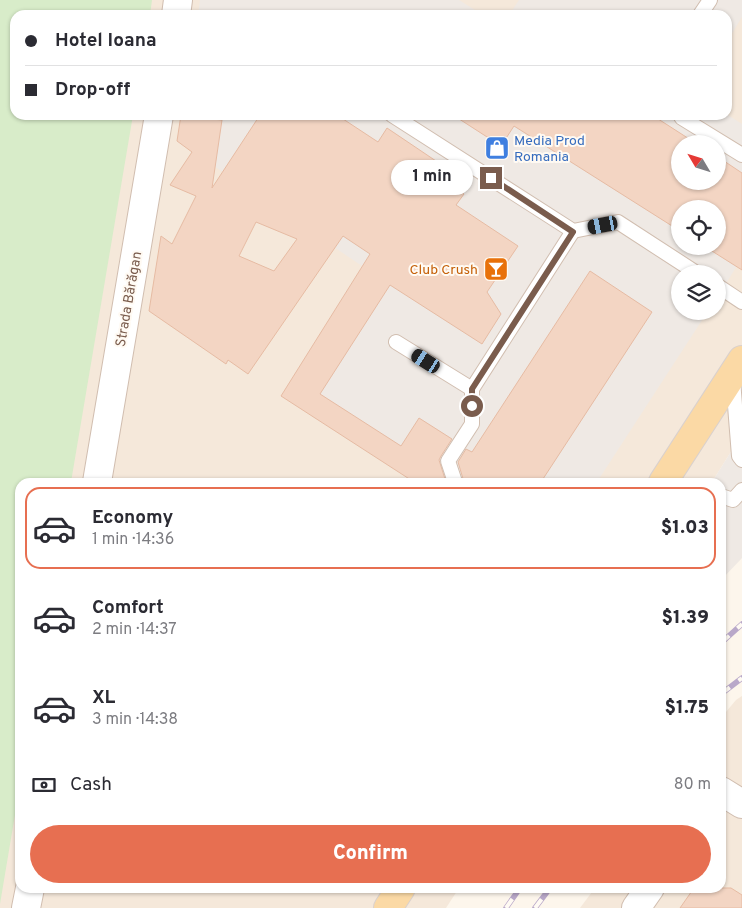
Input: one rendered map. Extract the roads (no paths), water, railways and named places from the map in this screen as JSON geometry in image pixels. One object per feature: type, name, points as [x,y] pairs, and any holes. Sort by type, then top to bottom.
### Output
[{"type":"main road","points":[[666,478],[737,367]]},
{"type":"main road","points":[[388,908],[398,893]]},
{"type":"street","name":"Strada Bărăgan","points":[[98,478],[158,120]]},
{"type":"street","points":[[726,793],[742,804]]},
{"type":"street","points":[[26,908],[29,893]]},
{"type":"street","points":[[636,908],[646,893]]},
{"type":"lane","points":[[400,120],[573,232]]},
{"type":"lane","points":[[685,120],[742,155]]},
{"type":"lane","points":[[454,478],[448,461],[472,424],[472,389],[573,232],[618,222],[684,265]]},
{"type":"lane","points":[[726,291],[742,302]]},
{"type":"lane","points":[[396,342],[472,389]]},
{"type":"lane","points":[[737,367],[739,456],[742,460]]},
{"type":"lane","points":[[726,498],[733,500],[742,490]]},
{"type":"railway","points":[[726,638],[742,624]]},
{"type":"railway","points":[[726,690],[742,678]]},
{"type":"railway","points":[[506,908],[516,893]]},
{"type":"railway","points":[[535,908],[546,893]]},
{"type":"place","name":"Media Prod Romania","points":[[497,148]]},
{"type":"place","name":"Club Crush","points":[[496,269]]}]
